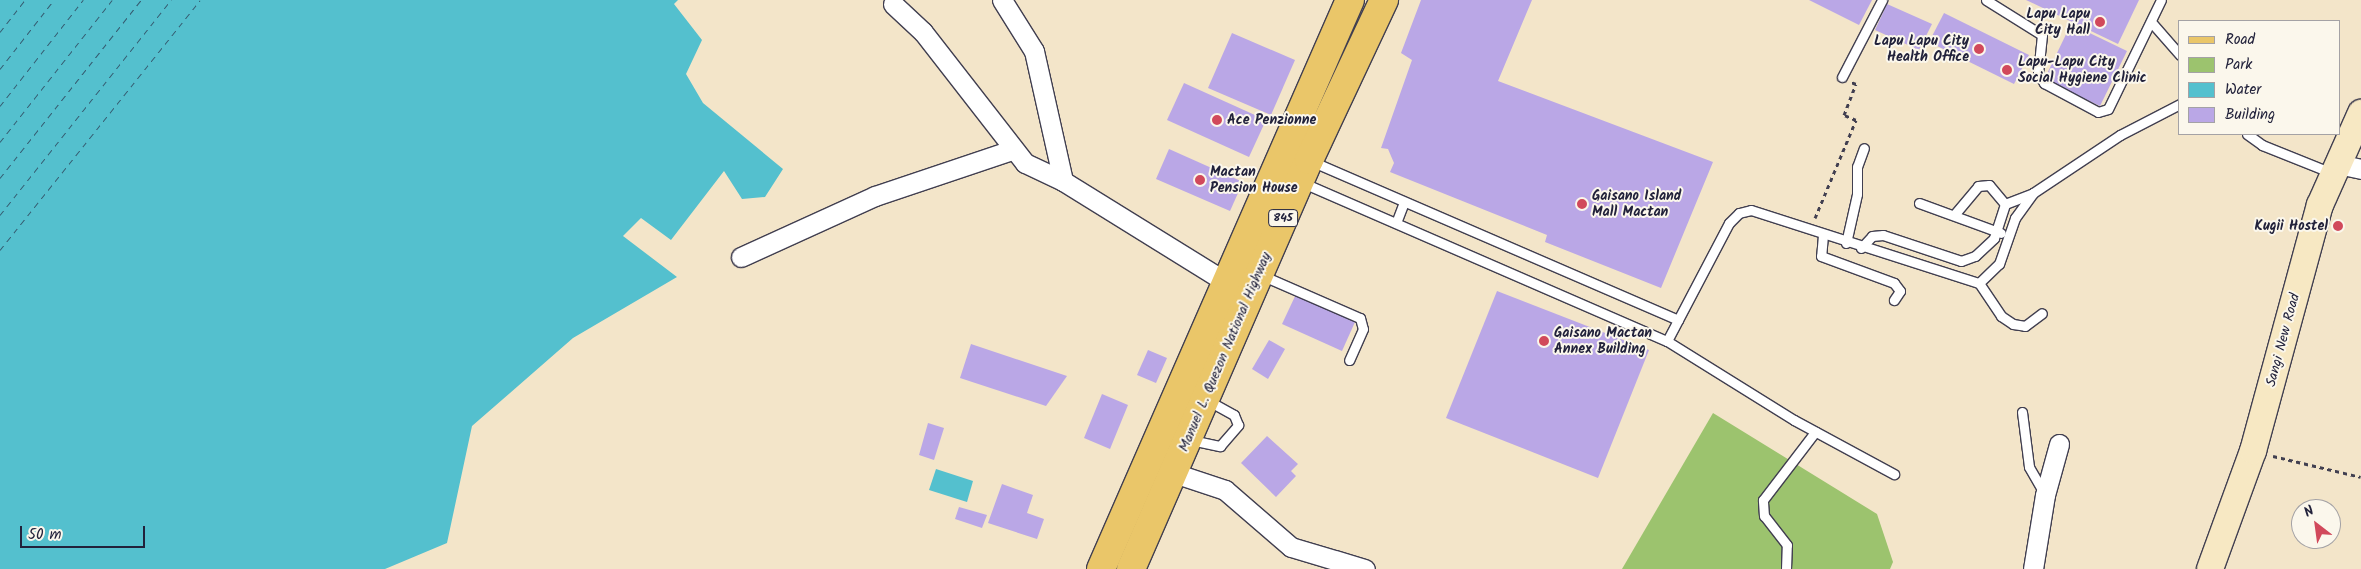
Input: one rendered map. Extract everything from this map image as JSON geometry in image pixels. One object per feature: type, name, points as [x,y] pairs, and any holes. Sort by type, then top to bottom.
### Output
[{"type":"main road","name":"Manuel L. Quezon National Highway","points":[[1101,569],[1350,0]]},
{"type":"main road","name":"Manuel L. Quezon National Highway","points":[[1131,569],[1304,170],[1384,0]]},
{"type":"main road","points":[[1160,431],[1187,439]]},
{"type":"street","points":[[1002,0],[1034,51],[1062,181]]},
{"type":"street","points":[[893,4],[923,32],[1012,150],[1025,163],[1062,181],[1226,282]]},
{"type":"street","name":"Sangi New Road","points":[[2210,569],[2253,451],[2320,205],[2344,169],[2361,113]]},
{"type":"street","points":[[741,257],[875,196],[1012,150]]},
{"type":"street","points":[[2032,569],[2045,495],[2059,444]]},
{"type":"street","points":[[1174,473],[1225,490],[1280,541],[1317,561],[1358,568]]},
{"type":"lane","points":[[1842,77],[1882,0]]},
{"type":"lane","points":[[1986,0],[2042,35],[2038,73],[2044,83],[2098,112],[2108,109],[2152,23],[2161,0]]},
{"type":"lane","points":[[2152,23],[2178,53]]},
{"type":"lane","points":[[2005,204],[2033,194],[2120,135],[2178,105]]},
{"type":"lane","points":[[2248,135],[2262,145],[2344,169]]},
{"type":"lane","points":[[1846,243],[1858,194],[1856,167],[1864,148]]},
{"type":"lane","points":[[1304,170],[1404,202],[1678,320]]},
{"type":"lane","points":[[1304,170],[1396,223],[1667,341],[1815,432],[1894,474]]},
{"type":"lane","points":[[1954,215],[1978,186],[1989,185],[2005,204]]},
{"type":"lane","points":[[1979,283],[1993,274],[2015,218],[2033,194]]},
{"type":"lane","points":[[1396,223],[1404,202]]},
{"type":"lane","points":[[1919,203],[2009,236]]},
{"type":"lane","points":[[1861,248],[1872,236],[1883,235],[1961,261],[1975,256],[1996,231],[2005,204]]},
{"type":"lane","points":[[1667,341],[1729,223],[1739,213],[1751,210],[1861,248],[1979,283],[2001,316],[2013,324],[2024,326],[2042,313]]},
{"type":"lane","points":[[1823,235],[1821,256],[1894,283],[1900,292],[1894,300]]},
{"type":"lane","points":[[1258,274],[1360,318],[1363,329],[1349,360]]},
{"type":"lane","points":[[1187,439],[1220,446],[1238,425],[1234,416],[1205,399]]},
{"type":"lane","points":[[2022,412],[2029,467],[2045,495]]},
{"type":"lane","points":[[1786,569],[1787,545],[1764,516],[1763,500],[1815,432]]},
{"type":"path","points":[[1810,230],[1856,120],[1844,115],[1856,84],[1842,77]]},
{"type":"path","points":[[2253,451],[2361,477]]},
{"type":"green space","points":[[1713,413],[1877,514],[1893,562],[1890,569],[1622,569]]},
{"type":"water","points":[[0,0],[678,0],[674,4],[702,40],[686,74],[703,103],[783,169],[765,197],[742,199],[724,171],[671,240],[641,218],[623,236],[677,277],[573,338],[472,426],[447,543],[385,569],[0,569]]},
{"type":"water","points":[[936,469],[973,481],[967,502],[929,490]]},
{"type":"building","name":"Gaisano Island Mall Mactan","points":[[1421,0],[1532,0],[1498,81],[1713,162],[1661,288],[1545,242],[1547,235],[1390,172],[1394,163],[1388,149],[1381,148],[1412,60],[1401,53]]},
{"type":"building","points":[[1809,0],[1872,0],[1859,25]]},
{"type":"building","name":"Lapu Lapu City Hall","points":[[2026,0],[2139,0],[2118,44]]},
{"type":"building","points":[[1887,4],[1932,24],[1919,50],[1875,30]]},
{"type":"building","name":"Lapu Lapu City Health Office","points":[[1944,13],[2029,55],[2014,84],[1929,42]]},
{"type":"building","points":[[2071,24],[2127,51],[2100,106],[2044,80]]},
{"type":"building","points":[[1232,33],[1295,60],[1271,115],[1208,88]]},
{"type":"building","name":"Ace Penzionne","points":[[1184,83],[1266,120],[1249,157],[1167,120]]},
{"type":"building","name":"Mactan Pension House","points":[[1169,149],[1243,182],[1230,211],[1156,179]]},
{"type":"building","points":[[1497,291],[1649,350],[1598,478],[1446,418]]},
{"type":"building","points":[[1297,292],[1355,322],[1342,351],[1282,324]]},
{"type":"building","points":[[1269,340],[1285,349],[1268,379],[1252,369]]},
{"type":"building","points":[[971,344],[1067,376],[1046,406],[960,378]]},
{"type":"building","points":[[1148,350],[1167,358],[1156,383],[1137,375]]},
{"type":"building","points":[[1102,394],[1128,405],[1110,449],[1084,438]]},
{"type":"building","points":[[928,423],[944,428],[934,460],[919,455]]},
{"type":"building","points":[[1267,436],[1298,464],[1291,471],[1296,476],[1276,497],[1241,463]]},
{"type":"building","points":[[1002,484],[1033,495],[1027,513],[1044,519],[1037,539],[988,523]]},
{"type":"building","points":[[959,507],[987,515],[982,528],[955,519]]},
{"type":"ferry route","points":[[0,32],[25,0]]},
{"type":"ferry route","points":[[0,69],[54,0]]},
{"type":"ferry route","points":[[0,106],[83,0]]},
{"type":"ferry route","points":[[0,142],[112,0]]},
{"type":"ferry route","points":[[0,178],[141,0]]},
{"type":"ferry route","points":[[0,215],[171,0]]},
{"type":"ferry route","points":[[0,250],[200,0]]},
{"type":"place","name":"Lapu Lapu City Hall","points":[[2100,22]]},
{"type":"place","name":"Lapu Lapu City Health Office","points":[[1979,49]]},
{"type":"place","name":"Lapu-Lapu City Social Hygiene Clinic","points":[[2007,70]]},
{"type":"place","name":"Ace Penzionne","points":[[1217,120]]},
{"type":"place","name":"Mactan Pension House","points":[[1200,180]]},
{"type":"place","name":"Gaisano Island Mall Mactan","points":[[1582,204]]},
{"type":"place","name":"Kugii Hostel","points":[[2338,226]]},
{"type":"place","name":"Gaisano Mactan Annex Building","points":[[1544,341]]}]
